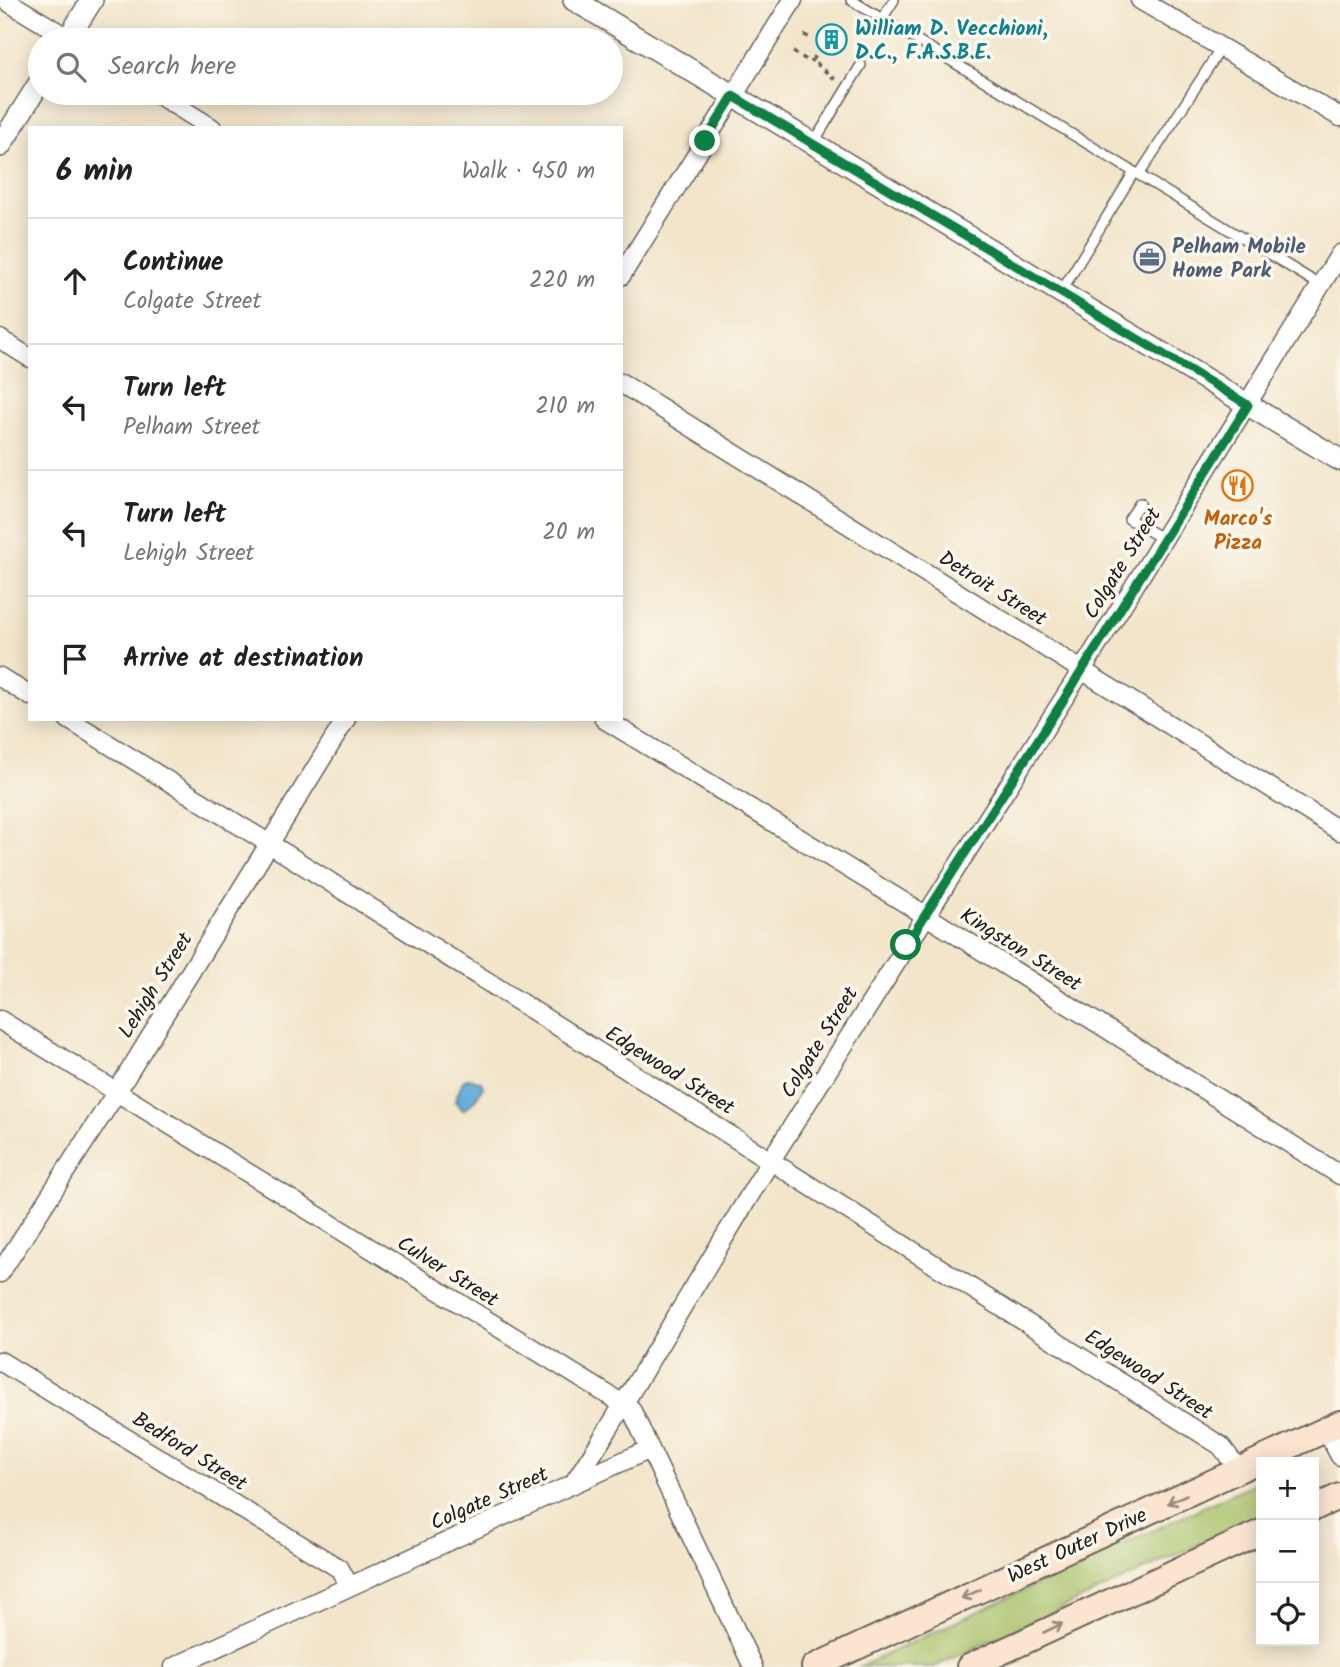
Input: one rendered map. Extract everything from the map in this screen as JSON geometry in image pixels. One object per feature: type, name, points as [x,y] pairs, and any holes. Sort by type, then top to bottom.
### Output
[{"type":"main road","name":"West Outer Drive","points":[[814,1667],[1333,1426]]},
{"type":"main road","points":[[1319,1506],[1340,1496]]},
{"type":"main road","points":[[969,1667],[1256,1534]]},
{"type":"street","points":[[5,0],[50,28]]},
{"type":"street","points":[[76,28],[92,0]]},
{"type":"street","points":[[574,0],[620,28]]},
{"type":"street","points":[[623,273],[793,0]]},
{"type":"street","points":[[1140,0],[1340,117]]},
{"type":"street","points":[[623,30],[1248,405],[1338,454]]},
{"type":"street","points":[[0,146],[28,101]]},
{"type":"street","points":[[175,105],[209,126]]},
{"type":"street","name":"Colgate Street","points":[[174,1667],[573,1484],[771,1160],[1082,670],[1340,254]]},
{"type":"street","points":[[0,339],[28,357]]},
{"type":"street","name":"Detroit Street","points":[[623,384],[1340,831]]},
{"type":"street","points":[[0,677],[28,695]]},
{"type":"street","name":"Edgewood Street","points":[[71,721],[1222,1446],[1239,1470]]},
{"type":"street","name":"Lehigh Street","points":[[0,1273],[116,1093],[345,721]]},
{"type":"street","name":"Kingston Street","points":[[607,721],[925,915],[1340,1175]]},
{"type":"street","name":"Culver Street","points":[[0,1020],[631,1409],[753,1667]]},
{"type":"street","name":"Bedford Street","points":[[0,1361],[340,1569],[349,1586]]},
{"type":"street","points":[[1333,1426],[1340,1456]]},
{"type":"street","points":[[573,1484],[650,1449]]},
{"type":"lane","points":[[851,0],[1320,285]]},
{"type":"lane","points":[[882,19],[894,0]]},
{"type":"lane","points":[[1061,292],[1136,173],[1221,48]]},
{"type":"lane","points":[[813,144],[861,65]]},
{"type":"lane","points":[[1140,503],[1129,519],[1163,539]]},
{"type":"path","points":[[804,35],[811,38]]},
{"type":"path","points":[[793,52],[810,62],[813,58],[836,80]]},
{"type":"green space","points":[[1256,1482],[1256,1518],[934,1667],[859,1667]]},
{"type":"water","points":[[469,1078],[481,1082],[483,1087],[474,1101],[463,1110],[455,1101],[463,1081]]},
{"type":"place","name":"William D. Vecchioni, D.C., F.A.S.B.E.","points":[[832,40]]},
{"type":"place","name":"Pelham Mobile Home Park","points":[[1149,258]]},
{"type":"place","name":"Marco's Pizza","points":[[1238,486]]},
{"type":"route","points":[[705,141],[733,96],[1248,405],[906,945]]}]
